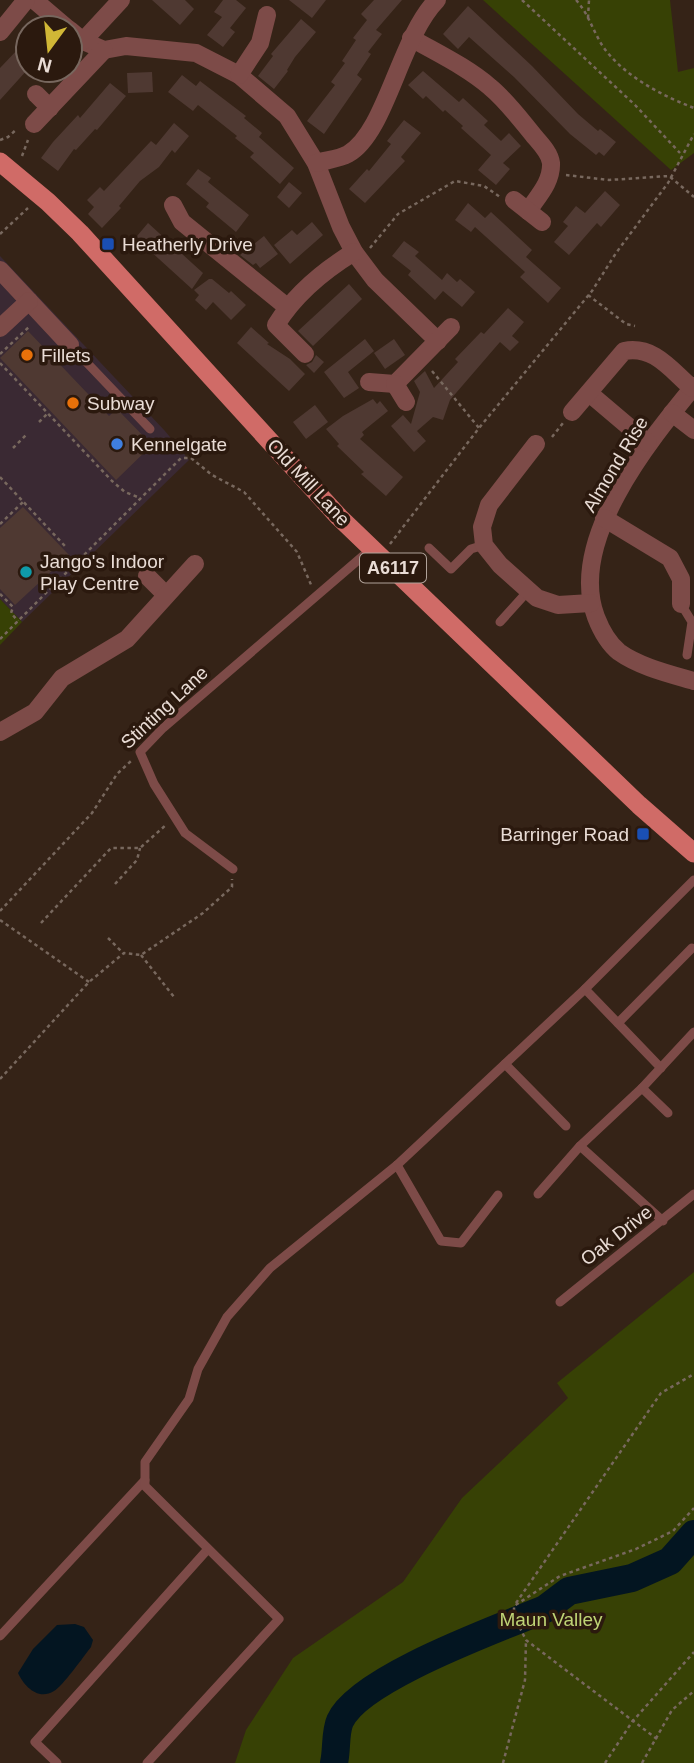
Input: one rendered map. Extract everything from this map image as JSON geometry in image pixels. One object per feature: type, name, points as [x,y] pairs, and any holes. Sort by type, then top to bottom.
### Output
[{"type":"main road","name":"Old Mill Lane","points":[[0,162],[29,196]]},
{"type":"main road","name":"Old Mill Lane","points":[[0,178],[29,196],[48,202],[80,233],[339,517],[629,795],[694,853]]},
{"type":"street","points":[[0,32],[26,0]]},
{"type":"street","points":[[34,0],[51,14]]},
{"type":"street","points":[[84,25],[121,0]]},
{"type":"street","points":[[316,163],[348,155],[368,137],[411,38],[426,11],[437,0]]},
{"type":"street","points":[[239,75],[260,43],[267,15]]},
{"type":"street","points":[[411,38],[471,72],[507,103],[551,159],[547,185],[528,211]]},
{"type":"street","points":[[84,39],[104,50]]},
{"type":"street","points":[[32,126],[104,50],[126,46],[196,53],[239,75],[288,116],[316,163],[341,227],[357,256],[375,280],[438,341]]},
{"type":"street","points":[[36,94],[50,108]]},
{"type":"street","points":[[173,205],[182,222],[287,307]]},
{"type":"street","points":[[305,354],[276,325],[287,307],[327,268],[357,256]]},
{"type":"street","points":[[0,270],[70,345]]},
{"type":"street","points":[[0,328],[30,301]]},
{"type":"street","points":[[369,382],[395,384],[451,327]]},
{"type":"street","points":[[570,415],[624,351],[636,349],[650,352],[693,387]]},
{"type":"street","points":[[395,384],[406,402]]},
{"type":"street","name":"Almond Rise","points":[[693,387],[648,443],[604,518],[596,539],[591,603],[603,633],[619,652],[644,665],[694,681]]},
{"type":"street","points":[[589,393],[648,443]]},
{"type":"street","points":[[672,413],[694,430]]},
{"type":"street","points":[[544,440],[489,505],[482,527],[484,545],[500,565],[537,598],[558,605],[591,603]]},
{"type":"street","points":[[604,518],[670,558],[681,579],[681,604]]},
{"type":"street","points":[[0,732],[35,712],[62,678],[127,639],[195,564]]},
{"type":"street","points":[[147,576],[166,596]]},
{"type":"lane","points":[[70,345],[150,429]]},
{"type":"lane","points":[[429,548],[451,569],[471,550],[484,545]]},
{"type":"lane","name":"Stinting Lane","points":[[140,752],[163,728],[316,596],[376,552]]},
{"type":"lane","points":[[500,622],[528,591]]},
{"type":"lane","points":[[681,604],[692,622],[687,655]]},
{"type":"lane","points":[[140,752],[154,784],[184,833],[233,869]]},
{"type":"lane","points":[[146,1763],[279,1619],[145,1486],[145,1462],[189,1399],[198,1369],[227,1317],[270,1268],[397,1165],[585,989],[694,880]]},
{"type":"lane","points":[[618,1023],[692,948]]},
{"type":"lane","points":[[585,989],[661,1068]]},
{"type":"lane","points":[[538,1194],[580,1146],[642,1088],[694,1031]]},
{"type":"lane","points":[[505,1064],[566,1126]]},
{"type":"lane","points":[[642,1088],[667,1113]]},
{"type":"lane","points":[[580,1146],[663,1221]]},
{"type":"lane","points":[[397,1165],[441,1241],[461,1243],[498,1195]]},
{"type":"lane","name":"Oak Drive","points":[[560,1302],[694,1194]]},
{"type":"lane","points":[[0,1636],[145,1479]]},
{"type":"lane","points":[[57,1763],[35,1742],[208,1549]]},
{"type":"path","points":[[522,0],[635,105],[682,154]]},
{"type":"path","points":[[576,0],[606,51],[627,71],[667,97],[694,108]]},
{"type":"path","points":[[588,18],[589,0]]},
{"type":"path","points":[[0,140],[8,137],[24,123],[32,126],[34,130],[23,149],[22,157]]},
{"type":"path","points":[[376,552],[589,295],[616,253],[649,211],[694,134]]},
{"type":"path","points":[[688,144],[694,141]]},
{"type":"path","points":[[551,172],[609,180],[669,176],[694,197]]},
{"type":"path","points":[[357,256],[398,214],[454,181],[484,187],[510,204],[528,211]]},
{"type":"path","points":[[0,234],[29,196]]},
{"type":"path","points":[[589,295],[626,324],[635,326]]},
{"type":"path","points":[[0,354],[32,324]]},
{"type":"path","points":[[421,360],[479,428]]},
{"type":"path","points":[[0,363],[112,481],[125,492],[141,498]]},
{"type":"path","points":[[38,422],[48,414]]},
{"type":"path","points":[[544,440],[570,415]]},
{"type":"path","points":[[13,448],[26,435]]},
{"type":"path","points":[[0,639],[181,458],[191,458],[212,475],[244,492],[297,552],[316,596]]},
{"type":"path","points":[[0,477],[65,546]]},
{"type":"path","points":[[0,524],[23,502]]},
{"type":"path","points":[[0,594],[13,607],[11,613],[19,621]]},
{"type":"path","name":"Stinting Lane","points":[[0,911],[92,813],[117,774],[140,752]]},
{"type":"path","points":[[115,884],[137,860],[140,848],[175,818]]},
{"type":"path","points":[[41,923],[111,848],[140,848]]},
{"type":"path","points":[[141,956],[203,913],[232,887],[233,869]]},
{"type":"path","points":[[0,920],[89,982]]},
{"type":"path","points":[[108,938],[124,953],[141,956],[174,997]]},
{"type":"path","points":[[0,1079],[89,982],[124,953]]},
{"type":"path","points":[[503,1763],[525,1680],[526,1640],[514,1616],[514,1606],[661,1393],[694,1374]]},
{"type":"path","points":[[514,1606],[560,1576],[636,1549],[673,1531],[694,1508]]},
{"type":"path","points":[[526,1640],[657,1739]]},
{"type":"path","points":[[605,1763],[632,1722],[694,1652]]},
{"type":"path","points":[[642,1763],[673,1710],[694,1691]]},
{"type":"shaded area","points":[[0,256],[165,431],[189,460],[22,622],[0,599]]},
{"type":"green space","points":[[483,0],[670,0],[678,72],[694,68],[694,153],[671,170]]},
{"type":"green space","points":[[0,599],[22,622],[0,645]]},
{"type":"green space","name":"Maun Valley","points":[[694,1272],[694,1763],[235,1763],[246,1730],[293,1658],[403,1582],[462,1498],[568,1398],[557,1383]]},
{"type":"water","points":[[75,1624],[84,1627],[93,1640],[91,1647],[54,1691],[42,1694],[32,1691],[18,1673],[33,1649],[57,1625]]},
{"type":"building","points":[[152,0],[185,0],[194,9],[180,25]]},
{"type":"building","points":[[223,0],[236,0],[246,8],[230,28],[235,32],[223,47],[207,35],[222,17],[214,12]]},
{"type":"building","points":[[289,0],[326,0],[312,18]]},
{"type":"building","points":[[374,0],[402,0],[376,30],[382,34],[368,52],[371,54],[357,75],[362,79],[324,134],[307,121],[335,85],[331,82],[345,63],[342,61],[356,40],[353,38],[367,20],[361,14]]},
{"type":"building","points":[[468,6],[578,114],[616,142],[604,156],[599,152],[596,155],[570,134],[514,77],[469,37],[458,49],[443,34]]},
{"type":"building","points":[[301,19],[316,32],[274,89],[258,76],[273,56],[271,54]]},
{"type":"building","points":[[14,53],[14,84],[0,100],[0,68]]},
{"type":"building","points":[[423,71],[459,102],[463,98],[488,121],[484,125],[501,141],[509,133],[521,146],[503,163],[510,169],[496,185],[478,170],[491,155],[445,110],[443,112],[426,96],[423,99],[408,85]]},
{"type":"building","points":[[152,72],[153,92],[128,93],[127,73]]},
{"type":"building","points":[[182,75],[196,86],[200,81],[246,116],[244,118],[262,133],[259,137],[294,168],[280,184],[250,157],[254,153],[235,138],[237,136],[198,105],[193,111],[168,92]]},
{"type":"building","points":[[110,83],[126,96],[97,130],[74,149],[58,171],[41,158]]},
{"type":"building","points":[[404,120],[421,133],[401,157],[405,161],[365,203],[349,189],[367,169],[369,171],[391,144],[387,141]]},
{"type":"building","points":[[174,123],[189,136],[175,153],[172,150],[159,167],[140,181],[119,206],[121,208],[102,228],[88,214],[94,207],[87,200],[100,187],[104,191],[151,141],[156,145]]},
{"type":"building","points":[[198,169],[211,178],[208,182],[249,215],[236,232],[206,207],[209,203],[186,184]]},
{"type":"building","points":[[289,182],[302,193],[289,208],[277,197]]},
{"type":"building","points":[[605,191],[620,205],[601,227],[597,223],[569,255],[554,242],[568,226],[563,222],[576,206],[585,213]]},
{"type":"building","points":[[468,203],[485,218],[491,212],[532,250],[526,257],[561,288],[548,303],[520,277],[525,272],[475,227],[471,232],[455,220]]},
{"type":"building","points":[[312,222],[323,235],[290,264],[274,245],[292,230],[297,235]]},
{"type":"building","points":[[148,223],[203,273],[192,289],[148,249],[146,253],[132,242]]},
{"type":"building","points":[[264,236],[278,254],[260,268],[240,255]]},
{"type":"building","points":[[404,241],[419,252],[415,256],[442,280],[447,273],[457,282],[460,279],[475,292],[462,307],[443,291],[435,300],[408,275],[411,271],[392,256]]},
{"type":"building","points":[[209,279],[229,293],[231,291],[246,305],[231,320],[213,302],[206,310],[195,300],[199,295],[194,290]]},
{"type":"building","points":[[349,284],[362,299],[313,346],[298,331]]},
{"type":"building","points":[[508,308],[524,322],[512,336],[519,342],[510,351],[500,342],[450,400],[443,420],[433,417],[417,431],[426,441],[414,452],[391,426],[403,415],[411,424],[420,392],[414,381],[425,371],[434,388],[458,362],[455,359]]},
{"type":"building","points":[[251,327],[269,343],[267,344],[290,359],[305,374],[289,391],[237,343]]},
{"type":"building","points":[[28,331],[109,416],[117,409],[152,445],[116,480],[0,358]]},
{"type":"building","points":[[365,339],[374,351],[348,372],[359,388],[344,398],[324,372]]},
{"type":"building","points":[[394,339],[405,355],[385,369],[374,353]]},
{"type":"building","points":[[316,355],[324,362],[314,373],[306,365],[312,362]]},
{"type":"building","points":[[373,399],[377,404],[380,401],[388,411],[362,432],[364,435],[360,439],[403,477],[386,496],[361,474],[364,472],[337,446],[339,444],[326,429]]},
{"type":"building","points":[[315,405],[328,422],[306,439],[293,422]]},
{"type":"building","name":"Jango's Indoor Play Centre","points":[[23,507],[69,555],[15,605],[0,589],[0,528]]},
{"type":"waterway","points":[[334,1763],[340,1721],[352,1705],[374,1688],[465,1641],[545,1609],[569,1591],[632,1578],[670,1561],[694,1534]]},
{"type":"place","name":"Heatherly Drive","points":[[108,244]]},
{"type":"place","name":"Fillets","points":[[27,355]]},
{"type":"place","name":"Subway","points":[[73,403]]},
{"type":"place","name":"Kennelgate","points":[[117,444]]},
{"type":"place","name":"Jango's Indoor Play Centre","points":[[26,572]]},
{"type":"place","name":"Barringer Road","points":[[643,834]]}]
